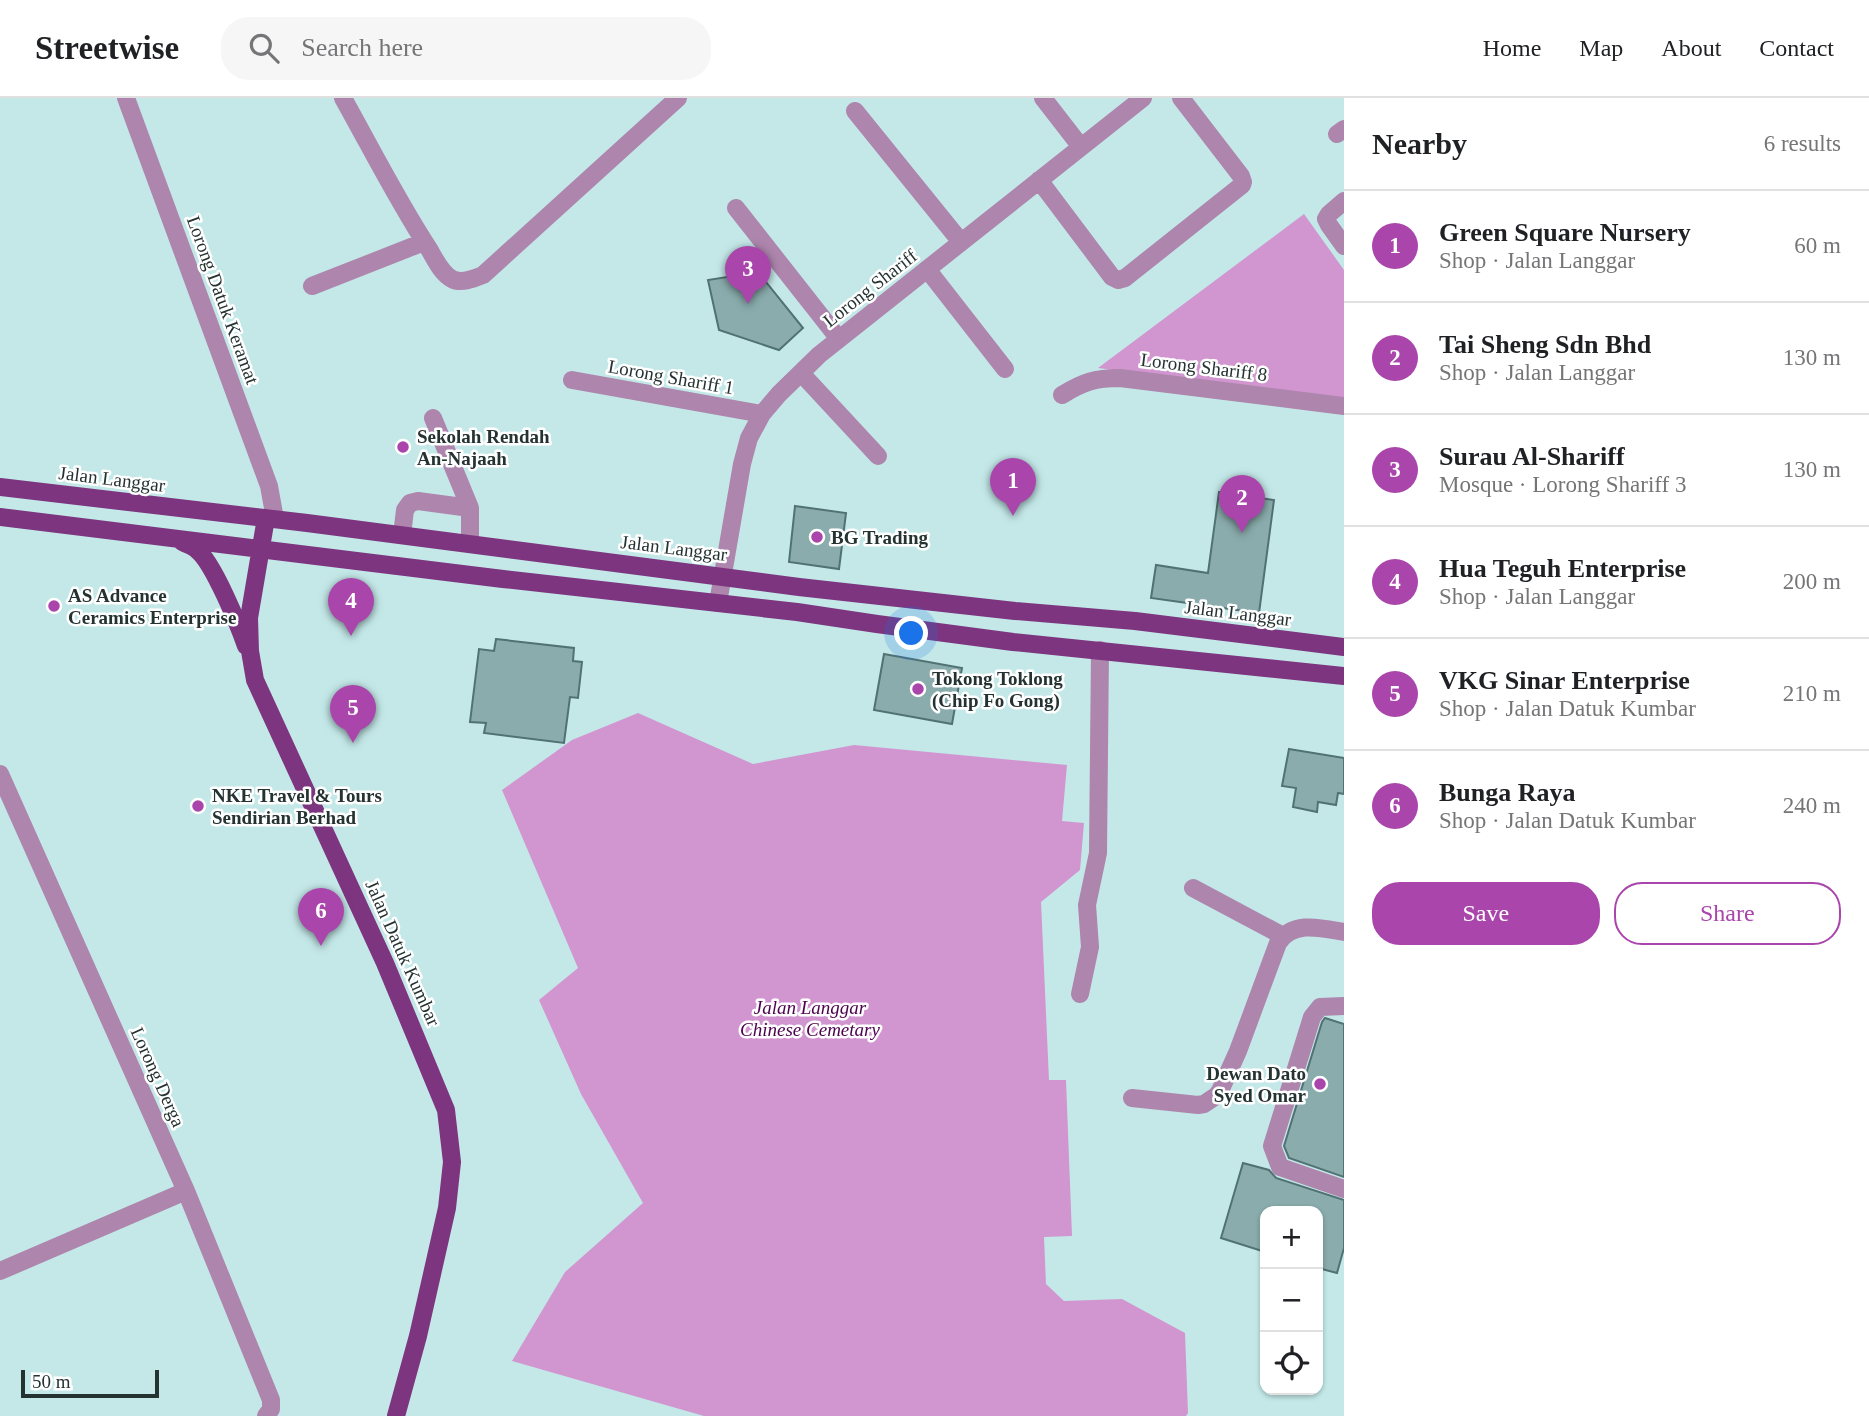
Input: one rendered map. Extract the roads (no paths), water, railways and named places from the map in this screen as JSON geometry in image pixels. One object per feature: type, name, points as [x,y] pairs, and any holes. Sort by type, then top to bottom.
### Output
[{"type":"main road","name":"Jalan Langgar","points":[[4,485],[799,587],[1015,611],[1135,621],[1344,648]]},
{"type":"main road","points":[[0,517],[718,603],[1013,642],[1344,677]]},
{"type":"main road","name":"Jalan Datuk Kumbar","points":[[270,519],[261,549],[249,618],[250,651],[255,680],[385,962],[446,1110],[452,1162],[447,1208],[418,1336],[396,1416]]},
{"type":"main road","points":[[179,540],[198,550],[214,573],[245,644],[255,680]]},
{"type":"street","name":"Lorong Datuk Keramat","points":[[126,98],[269,486],[270,519]]},
{"type":"street","points":[[343,98],[419,234],[444,272],[453,280],[462,281],[482,275],[678,98]]},
{"type":"street","points":[[1043,98],[1081,147]]},
{"type":"street","name":"Lorong Shariff","points":[[718,603],[742,464],[749,438],[762,414],[779,394],[839,339],[1143,98]]},
{"type":"street","points":[[1039,180],[1112,277],[1118,280],[1125,278],[1240,188],[1243,182],[1181,98]]},
{"type":"street","points":[[856,111],[961,242]]},
{"type":"street","points":[[1344,201],[1326,219],[1344,246]]},
{"type":"street","points":[[736,208],[839,339]]},
{"type":"street","points":[[312,286],[419,234]]},
{"type":"street","points":[[927,269],[1005,369]]},
{"type":"street","points":[[801,373],[878,456]]},
{"type":"street","name":"Lorong Shariff 8","points":[[1062,395],[1087,381],[1119,378],[1344,406]]},
{"type":"street","name":"Lorong Shariff 1","points":[[572,380],[762,414]]},
{"type":"street","points":[[433,418],[470,508],[470,543]]},
{"type":"street","points":[[402,535],[405,510],[410,503],[418,501],[470,508]]},
{"type":"street","points":[[1080,993],[1090,947],[1087,905],[1098,853],[1100,650]]},
{"type":"street","name":"Lorong Derga","points":[[0,774],[186,1191],[268,1408]]},
{"type":"street","points":[[1193,888],[1283,936]]},
{"type":"street","points":[[1132,1098],[1198,1105],[1205,1104],[1216,1096],[1238,1051],[1278,943],[1283,936],[1290,931],[1311,927],[1344,932]]},
{"type":"street","points":[[1344,1006],[1320,1007],[1312,1017],[1272,1146],[1280,1167],[1344,1189]]},
{"type":"street","points":[[0,1271],[186,1191]]},
{"type":"place","name":"Surau Al-Shariff","points":[[748,304]]},
{"type":"place","name":"Sekolah Rendah An-Najaah","points":[[403,447]]},
{"type":"place","name":"Green Square Nursery","points":[[1013,516]]},
{"type":"place","name":"Tai Sheng Sdn Bhd","points":[[1242,533]]},
{"type":"place","name":"BG Trading","points":[[817,537]]},
{"type":"place","name":"AS Advance Ceramics Enterprise","points":[[54,606]]},
{"type":"place","name":"Hua Teguh Enterprise","points":[[351,636]]},
{"type":"place","name":"Tokong Toklong (Chip Fo Gong)","points":[[918,689]]},
{"type":"place","name":"VKG Sinar Enterprise","points":[[353,743]]},
{"type":"place","name":"NKE Travel & Tours Sendirian Berhad","points":[[198,806]]},
{"type":"place","name":"Bunga Raya","points":[[321,946]]},
{"type":"place","name":"Dewan Dato Syed Omar","points":[[1320,1084]]},
{"type":"park label","name":"Jalan Langgar Chinese Cemetary","points":[[810,1018]]}]
